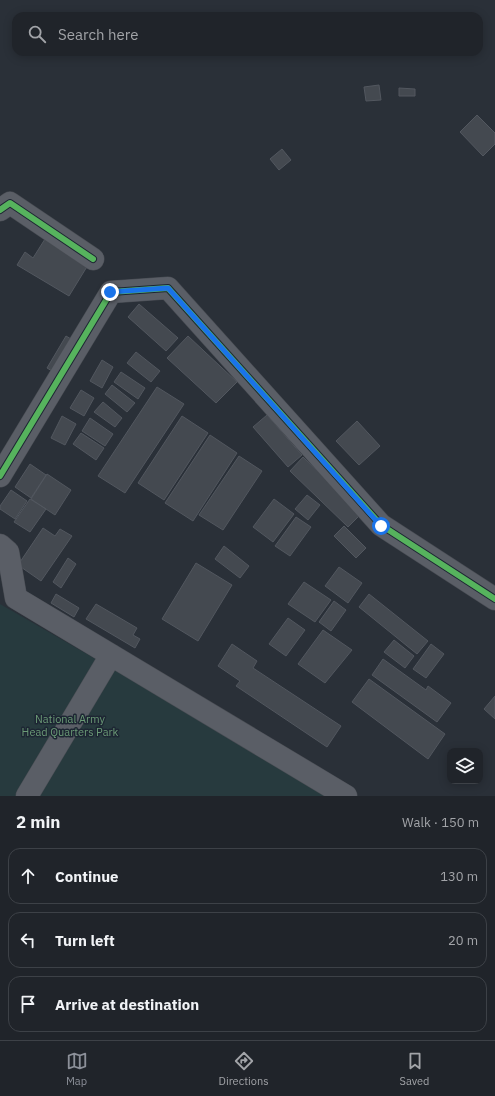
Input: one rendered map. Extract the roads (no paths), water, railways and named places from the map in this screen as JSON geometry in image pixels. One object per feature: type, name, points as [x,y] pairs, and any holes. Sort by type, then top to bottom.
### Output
[{"type":"street","points":[[0,210],[10,203],[93,259]]},
{"type":"street","points":[[0,476],[110,292],[168,288],[381,526],[495,599]]},
{"type":"street","points":[[0,545],[8,552],[16,598],[346,796]]},
{"type":"street","points":[[27,796],[110,655]]},
{"type":"park label","name":"National Army Head Quarters Park","points":[[70,725]]}]
